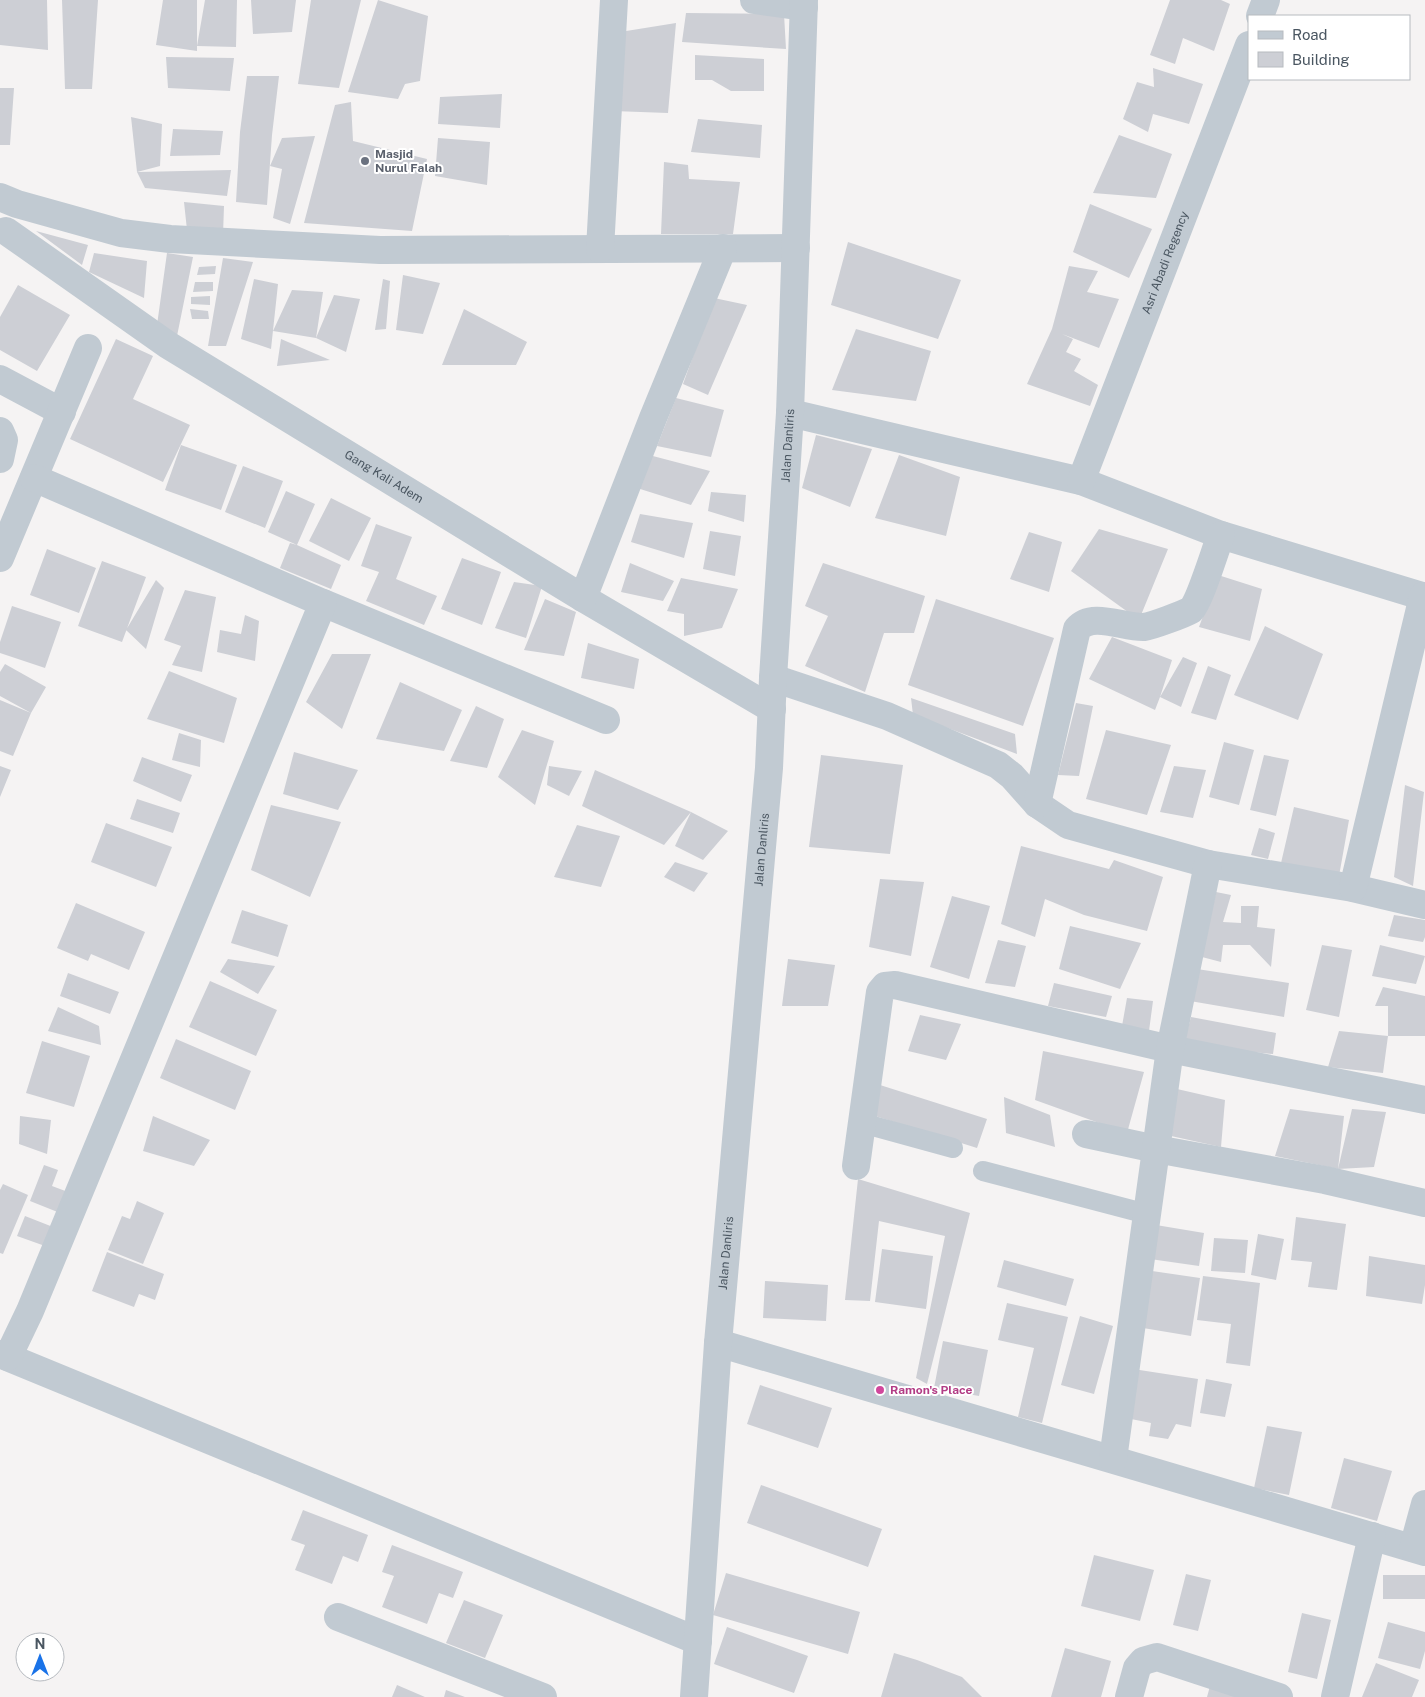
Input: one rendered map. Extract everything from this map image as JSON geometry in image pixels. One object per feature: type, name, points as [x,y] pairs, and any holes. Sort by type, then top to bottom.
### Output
[{"type":"street","points":[[600,249],[614,0]]},
{"type":"street","points":[[754,0],[804,3]]},
{"type":"street","points":[[1260,15],[1266,0]]},
{"type":"street","name":"Jalan Danliris","points":[[694,1697],[718,1343],[769,768],[790,414],[804,3]]},
{"type":"street","name":"Asri Abadi Regency","points":[[1081,480],[1248,48]]},
{"type":"street","points":[[3,240],[8,200],[121,233],[170,239],[380,250],[796,248]]},
{"type":"street","name":"Gang Kali Adem","points":[[3,240],[168,345],[584,598],[772,709]]},
{"type":"street","points":[[584,598],[653,418],[722,248]]},
{"type":"street","points":[[0,558],[88,348]]},
{"type":"street","points":[[0,379],[62,412]]},
{"type":"street","points":[[790,414],[1081,480],[1221,535],[1424,597],[1353,888]]},
{"type":"street","points":[[0,432],[4,440],[0,459]]},
{"type":"street","points":[[34,478],[323,603],[606,720]]},
{"type":"street","points":[[1036,804],[1077,629],[1082,624],[1094,620],[1144,627],[1191,610],[1194,607],[1221,535]]},
{"type":"street","points":[[323,603],[33,1302],[4,1355],[698,1641]]},
{"type":"street","points":[[773,678],[887,716],[998,765],[1012,776],[1036,804],[1068,825],[1208,864],[1353,888],[1425,906]]},
{"type":"street","points":[[1113,1459],[1170,1049],[1208,864]]},
{"type":"street","points":[[856,1166],[880,992],[885,986],[895,985],[1170,1049],[1425,1100]]},
{"type":"street","points":[[1086,1134],[1325,1180],[1425,1203]]},
{"type":"street","points":[[718,1343],[1419,1550],[1425,1504]]},
{"type":"street","points":[[1334,1697],[1372,1536]]},
{"type":"street","points":[[338,1617],[543,1697]]},
{"type":"street","points":[[1129,1697],[1138,1668],[1143,1661],[1157,1657],[1279,1697]]},
{"type":"lane","points":[[862,1123],[953,1148]]},
{"type":"lane","points":[[982,1172],[1147,1214]]},
{"type":"building","points":[[0,0],[47,0],[48,50],[0,45]]},
{"type":"building","points":[[62,0],[98,0],[92,89],[65,89]]},
{"type":"building","points":[[163,0],[197,0],[197,51],[156,45]]},
{"type":"building","points":[[205,0],[237,0],[236,47],[197,46]]},
{"type":"building","points":[[251,0],[296,0],[292,32],[253,34]]},
{"type":"building","points":[[311,0],[361,0],[339,88],[298,84]]},
{"type":"building","points":[[378,0],[428,16],[420,81],[405,84],[398,99],[348,92]]},
{"type":"building","points":[[1170,0],[1221,0],[1230,4],[1214,51],[1183,38],[1175,64],[1150,55]]},
{"type":"building","points":[[686,13],[784,14],[786,49],[682,42]]},
{"type":"building","points":[[676,23],[668,113],[613,111],[620,32]]},
{"type":"building","points":[[695,55],[764,59],[764,91],[731,91],[712,80],[695,80]]},
{"type":"building","points":[[166,57],[234,58],[230,91],[168,88]]},
{"type":"building","points":[[1153,68],[1203,84],[1189,124],[1153,114],[1148,132],[1123,119],[1137,82],[1154,87]]},
{"type":"building","points":[[247,76],[279,76],[272,135],[267,205],[236,202],[240,132]]},
{"type":"building","points":[[0,88],[14,88],[10,145],[0,145]]},
{"type":"building","points":[[502,94],[500,128],[438,124],[440,97]]},
{"type":"building","points":[[351,102],[353,141],[427,159],[412,231],[304,223],[335,105]]},
{"type":"building","points":[[131,117],[162,124],[160,166],[137,172]]},
{"type":"building","points":[[698,119],[762,125],[760,158],[691,152]]},
{"type":"building","points":[[173,129],[223,131],[220,155],[170,156]]},
{"type":"building","points":[[1119,135],[1172,154],[1156,198],[1093,193]]},
{"type":"building","points":[[315,136],[290,224],[273,218],[282,169],[270,166],[282,138]]},
{"type":"building","points":[[438,138],[490,142],[487,185],[435,176]]},
{"type":"building","points":[[664,162],[688,165],[689,179],[740,182],[733,234],[661,234]]},
{"type":"building","points":[[231,170],[227,196],[145,188],[137,172]]},
{"type":"building","points":[[184,202],[224,206],[223,235],[187,230]]},
{"type":"building","points":[[1090,204],[1152,229],[1129,278],[1073,252]]},
{"type":"building","points":[[36,231],[88,245],[82,265]]},
{"type":"building","points":[[848,242],[961,280],[938,339],[831,305]]},
{"type":"building","points":[[94,253],[147,261],[144,298],[89,272]]},
{"type":"building","points":[[167,253],[193,257],[177,336],[157,325]]},
{"type":"building","points":[[223,258],[253,262],[226,346],[208,346]]},
{"type":"building","points":[[216,266],[215,274],[197,275],[199,267]]},
{"type":"building","points":[[1069,266],[1098,271],[1087,292],[1119,299],[1099,348],[1062,334],[1073,339],[1066,352],[1081,359],[1074,371],[1098,385],[1090,406],[1027,384],[1052,329]]},
{"type":"building","points":[[403,275],[440,283],[423,334],[396,330]]},
{"type":"building","points":[[254,279],[278,284],[271,349],[241,339]]},
{"type":"building","points":[[383,279],[390,281],[386,329],[375,330]]},
{"type":"building","points":[[195,282],[213,282],[213,291],[193,292]]},
{"type":"building","points":[[18,285],[70,315],[37,371],[0,350],[0,317]]},
{"type":"building","points":[[292,290],[323,292],[316,338],[273,331]]},
{"type":"building","points":[[334,295],[360,299],[346,352],[316,338]]},
{"type":"building","points":[[210,296],[210,305],[191,304],[191,297]]},
{"type":"building","points":[[714,298],[747,305],[708,395],[683,384]]},
{"type":"building","points":[[190,309],[208,311],[209,319],[192,319]]},
{"type":"building","points":[[464,309],[527,342],[516,365],[442,365]]},
{"type":"building","points":[[856,329],[931,351],[916,401],[832,390]]},
{"type":"building","points":[[116,339],[153,356],[133,399],[190,425],[163,482],[70,439]]},
{"type":"building","points":[[281,339],[330,360],[277,366]]},
{"type":"building","points":[[676,398],[724,410],[711,457],[657,446]]},
{"type":"building","points":[[816,435],[872,449],[850,507],[802,488]]},
{"type":"building","points":[[181,445],[237,465],[221,510],[165,490]]},
{"type":"building","points":[[649,455],[710,471],[691,505],[637,488]]},
{"type":"building","points":[[899,455],[960,477],[946,536],[875,518]]},
{"type":"building","points":[[243,466],[283,481],[265,528],[225,512]]},
{"type":"building","points":[[286,491],[315,504],[297,545],[268,532]]},
{"type":"building","points":[[711,492],[746,495],[744,522],[708,511]]},
{"type":"building","points":[[331,498],[371,518],[349,561],[309,541]]},
{"type":"building","points":[[640,514],[693,523],[684,558],[631,542]]},
{"type":"building","points":[[376,524],[412,537],[396,579],[437,596],[424,625],[366,601],[379,572],[361,566]]},
{"type":"building","points":[[1099,529],[1168,549],[1139,620],[1071,571]]},
{"type":"building","points":[[710,531],[741,536],[735,576],[703,569]]},
{"type":"building","points":[[1029,532],[1062,542],[1049,592],[1010,579]]},
{"type":"building","points":[[290,543],[341,565],[331,589],[280,568]]},
{"type":"building","points":[[47,549],[96,568],[79,613],[30,595]]},
{"type":"building","points":[[462,558],[501,572],[482,625],[441,609]]},
{"type":"building","points":[[102,561],[146,577],[122,642],[78,626]]},
{"type":"building","points":[[630,563],[674,581],[663,601],[621,592]]},
{"type":"building","points":[[823,563],[925,596],[914,633],[884,633],[865,692],[805,666],[828,616],[805,606]]},
{"type":"building","points":[[1218,575],[1262,589],[1250,641],[1199,627]]},
{"type":"building","points":[[681,578],[738,589],[722,628],[684,636],[684,614],[667,611]]},
{"type":"building","points":[[156,580],[164,588],[146,649],[126,630]]},
{"type":"building","points":[[514,582],[542,586],[526,638],[495,628]]},
{"type":"building","points":[[185,590],[216,597],[202,672],[172,665],[181,646],[164,640]]},
{"type":"building","points":[[545,599],[576,612],[564,656],[524,650]]},
{"type":"building","points":[[936,599],[1054,638],[1023,726],[908,685]]},
{"type":"building","points":[[12,606],[61,622],[45,668],[0,653],[0,642]]},
{"type":"building","points":[[245,615],[259,621],[255,661],[217,652],[220,630],[241,634]]},
{"type":"building","points":[[1265,626],[1323,654],[1298,720],[1234,695]]},
{"type":"building","points":[[1112,637],[1172,660],[1155,710],[1089,679]]},
{"type":"building","points":[[588,643],[639,659],[634,689],[581,678]]},
{"type":"building","points":[[332,654],[371,654],[342,729],[306,702]]},
{"type":"building","points":[[1183,657],[1197,663],[1181,707],[1160,697]]},
{"type":"building","points":[[5,664],[46,687],[31,713],[0,696],[0,672]]},
{"type":"building","points":[[1208,666],[1231,675],[1216,720],[1191,713]]},
{"type":"building","points":[[169,671],[237,698],[224,743],[147,719]]},
{"type":"building","points":[[400,682],[462,710],[444,751],[376,739]]},
{"type":"building","points":[[911,698],[1015,734],[1017,754],[913,715]]},
{"type":"building","points":[[0,700],[31,713],[13,756],[0,751]]},
{"type":"building","points":[[1076,703],[1093,706],[1079,776],[1058,775]]},
{"type":"building","points":[[476,706],[504,719],[487,768],[450,761]]},
{"type":"building","points":[[522,730],[554,741],[535,805],[498,777]]},
{"type":"building","points":[[1106,730],[1171,745],[1147,815],[1086,799]]},
{"type":"building","points":[[179,733],[201,740],[200,767],[172,760]]},
{"type":"building","points":[[1224,742],[1254,750],[1239,805],[1209,797]]},
{"type":"building","points":[[294,752],[358,770],[338,810],[283,794]]},
{"type":"building","points":[[821,755],[903,765],[890,854],[809,847]]},
{"type":"building","points":[[1264,755],[1289,760],[1276,816],[1250,810]]},
{"type":"building","points":[[142,757],[192,775],[181,802],[133,781]]},
{"type":"building","points":[[0,766],[11,770],[0,797]]},
{"type":"building","points":[[549,766],[582,771],[569,796],[547,785]]},
{"type":"building","points":[[1174,766],[1206,770],[1193,818],[1160,812]]},
{"type":"building","points":[[595,770],[691,812],[664,845],[582,806]]},
{"type":"building","points":[[1405,785],[1424,792],[1413,886],[1394,877]]},
{"type":"building","points":[[137,799],[180,813],[173,833],[130,819]]},
{"type":"building","points":[[271,805],[341,822],[310,897],[251,870]]},
{"type":"building","points":[[1294,807],[1349,820],[1339,876],[1281,863]]},
{"type":"building","points":[[691,812],[728,831],[703,860],[675,846]]},
{"type":"building","points":[[106,823],[172,847],[156,887],[91,862]]},
{"type":"building","points":[[577,825],[620,836],[601,887],[554,877]]},
{"type":"building","points":[[1259,828],[1275,833],[1268,859],[1251,855]]},
{"type":"building","points":[[1021,846],[1109,869],[1114,860],[1163,877],[1147,931],[1084,915],[1045,899],[1035,937],[1001,924]]},
{"type":"building","points":[[675,862],[708,873],[694,892],[664,877]]},
{"type":"building","points":[[880,879],[924,882],[911,956],[869,947]]},
{"type":"building","points":[[1216,892],[1231,895],[1223,922],[1241,923],[1241,906],[1259,906],[1257,927],[1275,929],[1271,967],[1250,945],[1223,945],[1221,962],[1202,957]]},
{"type":"building","points":[[952,896],[990,906],[969,979],[930,967]]},
{"type":"building","points":[[76,903],[145,932],[129,970],[91,954],[88,961],[57,948]]},
{"type":"building","points":[[242,910],[288,925],[278,957],[231,943]]},
{"type":"building","points":[[1394,915],[1425,920],[1425,937],[1423,942],[1388,936]]},
{"type":"building","points":[[1070,926],[1141,943],[1120,989],[1059,969]]},
{"type":"building","points":[[998,940],[1026,946],[1015,987],[985,983]]},
{"type":"building","points":[[1322,945],[1352,950],[1339,1017],[1306,1010]]},
{"type":"building","points":[[1380,945],[1425,956],[1416,984],[1372,976]]},
{"type":"building","points":[[228,959],[275,966],[258,994],[220,972]]},
{"type":"building","points":[[788,959],[835,965],[828,1006],[782,1006]]},
{"type":"building","points":[[1197,969],[1289,983],[1284,1017],[1190,1001]]},
{"type":"building","points":[[68,973],[119,992],[110,1014],[60,996]]},
{"type":"building","points":[[210,981],[277,1010],[256,1056],[189,1027]]},
{"type":"building","points":[[1054,983],[1112,996],[1106,1017],[1048,1006]]},
{"type":"building","points":[[1383,987],[1425,996],[1425,1036],[1388,1036],[1388,1006],[1375,1006]]},
{"type":"building","points":[[1127,998],[1153,1001],[1149,1031],[1122,1026]]},
{"type":"building","points":[[58,1007],[99,1026],[101,1045],[48,1031]]},
{"type":"building","points":[[920,1015],[961,1024],[946,1060],[908,1051]]},
{"type":"building","points":[[1191,1017],[1276,1033],[1273,1054],[1215,1048],[1185,1039]]},
{"type":"building","points":[[1339,1031],[1388,1036],[1383,1073],[1328,1067]]},
{"type":"building","points":[[176,1039],[251,1071],[235,1110],[160,1078]]},
{"type":"building","points":[[42,1041],[90,1056],[74,1107],[26,1093]]},
{"type":"building","points":[[1043,1051],[1144,1072],[1127,1133],[1035,1100]]},
{"type":"building","points":[[880,1085],[987,1119],[977,1148],[872,1115]]},
{"type":"building","points":[[1177,1089],[1225,1100],[1221,1147],[1171,1136]]},
{"type":"building","points":[[1004,1097],[1050,1115],[1055,1147],[1006,1133]]},
{"type":"building","points":[[1290,1109],[1344,1116],[1338,1169],[1275,1156]]},
{"type":"building","points":[[1352,1109],[1386,1112],[1374,1167],[1338,1169]]},
{"type":"building","points":[[20,1116],[51,1120],[47,1154],[19,1144]]},
{"type":"building","points":[[153,1116],[210,1140],[194,1166],[143,1151]]},
{"type":"building","points":[[44,1165],[58,1170],[52,1186],[68,1192],[60,1213],[30,1201]]},
{"type":"building","points":[[858,1179],[970,1213],[927,1384],[916,1378],[945,1236],[879,1221],[870,1301],[845,1300]]},
{"type":"building","points":[[3,1184],[28,1195],[3,1254],[0,1253],[0,1190]]},
{"type":"building","points":[[137,1201],[164,1213],[143,1264],[108,1250],[122,1216],[130,1219]]},
{"type":"building","points":[[25,1216],[53,1227],[45,1246],[17,1236]]},
{"type":"building","points":[[1296,1217],[1346,1224],[1337,1290],[1308,1287],[1312,1262],[1291,1260]]},
{"type":"building","points":[[1156,1225],[1204,1233],[1199,1266],[1150,1259]]},
{"type":"building","points":[[1258,1234],[1284,1239],[1276,1280],[1251,1275]]},
{"type":"building","points":[[1214,1238],[1248,1240],[1245,1273],[1211,1271]]},
{"type":"building","points":[[882,1249],[933,1256],[926,1309],[875,1302]]},
{"type":"building","points":[[107,1252],[164,1274],[155,1300],[139,1294],[134,1307],[92,1291]]},
{"type":"building","points":[[1369,1256],[1425,1265],[1425,1285],[1422,1304],[1366,1296]]},
{"type":"building","points":[[1004,1260],[1074,1279],[1066,1306],[997,1287]]},
{"type":"building","points":[[1152,1271],[1200,1278],[1191,1336],[1143,1328]]},
{"type":"building","points":[[1203,1276],[1260,1283],[1250,1366],[1226,1363],[1231,1324],[1197,1320]]},
{"type":"building","points":[[765,1281],[828,1285],[826,1321],[763,1318]]},
{"type":"building","points":[[1007,1303],[1068,1317],[1042,1423],[1018,1417],[1034,1348],[998,1340]]},
{"type":"building","points":[[1080,1316],[1113,1326],[1094,1394],[1061,1385]]},
{"type":"building","points":[[943,1341],[988,1350],[979,1396],[934,1388]]},
{"type":"building","points":[[1133,1369],[1198,1379],[1191,1427],[1176,1424],[1168,1439],[1149,1436],[1151,1423],[1126,1418]]},
{"type":"building","points":[[1206,1379],[1232,1384],[1225,1417],[1200,1413]]},
{"type":"building","points":[[760,1385],[832,1408],[818,1448],[747,1424]]},
{"type":"building","points":[[1267,1426],[1302,1432],[1289,1495],[1254,1488]]},
{"type":"building","points":[[1344,1458],[1392,1471],[1377,1521],[1331,1508]]},
{"type":"building","points":[[761,1485],[882,1529],[868,1567],[747,1523]]},
{"type":"building","points":[[303,1510],[368,1535],[358,1562],[343,1556],[332,1584],[295,1570],[305,1545],[291,1540]]},
{"type":"building","points":[[392,1545],[463,1572],[453,1598],[439,1593],[427,1624],[382,1607],[394,1576],[382,1572]]},
{"type":"building","points":[[1094,1555],[1154,1570],[1140,1621],[1081,1606]]},
{"type":"building","points":[[726,1573],[860,1612],[848,1654],[713,1615]]},
{"type":"building","points":[[1186,1574],[1211,1580],[1198,1631],[1173,1625]]},
{"type":"building","points":[[1383,1575],[1425,1575],[1425,1599],[1383,1599]]},
{"type":"building","points":[[464,1600],[503,1615],[485,1658],[446,1643]]},
{"type":"building","points":[[1302,1613],[1331,1620],[1317,1679],[1288,1672]]},
{"type":"building","points":[[1388,1622],[1425,1632],[1425,1651],[1420,1669],[1378,1658]]},
{"type":"building","points":[[727,1627],[808,1656],[794,1693],[714,1664]]},
{"type":"building","points":[[1065,1648],[1111,1661],[1101,1697],[1051,1697]]},
{"type":"building","points":[[894,1653],[962,1677],[982,1697],[881,1697]]},
{"type":"building","points":[[1376,1663],[1419,1680],[1412,1697],[1362,1697]]},
{"type":"building","points":[[397,1685],[425,1697],[392,1697]]},
{"type":"building","points":[[1210,1686],[1239,1697],[1207,1697]]},
{"type":"building","points":[[446,1690],[465,1697],[444,1697]]},
{"type":"place","name":"Masjid Nurul Falah","points":[[365,161]]},
{"type":"place","name":"Ramon's Place","points":[[880,1390]]}]
